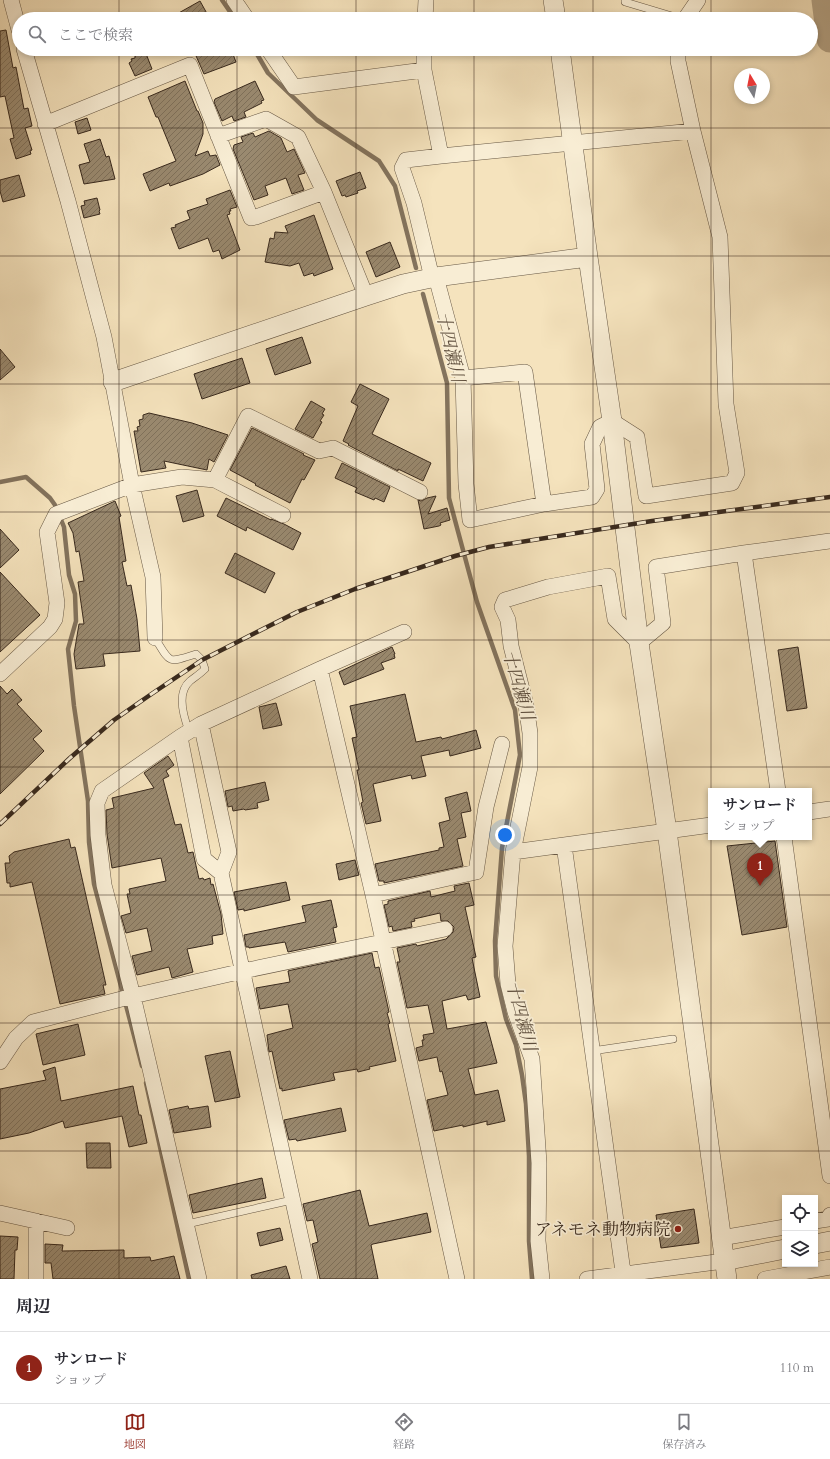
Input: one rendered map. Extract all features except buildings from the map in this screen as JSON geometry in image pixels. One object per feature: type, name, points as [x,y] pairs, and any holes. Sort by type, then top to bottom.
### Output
[{"type":"street","points":[[11,0],[14,12]]},
{"type":"street","points":[[236,0],[234,0],[242,12]]},
{"type":"street","points":[[425,12],[426,0]]},
{"type":"street","points":[[553,0],[555,12]]},
{"type":"street","points":[[689,12],[698,0]]},
{"type":"street","points":[[26,56],[68,201],[104,337],[132,485],[153,577],[155,638]]},
{"type":"street","points":[[273,56],[294,87],[424,70]]},
{"type":"street","points":[[424,56],[424,70],[440,156]]},
{"type":"street","points":[[561,56],[612,420],[639,643],[667,831],[725,1270]]},
{"type":"street","points":[[612,420],[637,437],[646,496],[732,483],[737,472],[726,404],[720,237],[693,131],[678,56]]},
{"type":"street","points":[[45,124],[190,64],[251,218],[324,192]]},
{"type":"street","points":[[218,136],[266,119],[298,137],[324,192],[366,296]]},
{"type":"street","points":[[612,420],[600,427],[592,444],[597,489],[592,497],[544,504],[470,520],[466,484],[463,378],[414,203],[402,168],[406,160],[693,131]]},
{"type":"street","points":[[113,382],[403,284],[434,278],[588,257]]},
{"type":"street","points":[[463,378],[525,372],[544,504]]},
{"type":"street","points":[[215,480],[248,416],[319,451],[333,448],[420,492]]},
{"type":"street","points":[[0,674],[50,628],[55,620],[57,603],[47,532],[56,514],[132,485],[182,477],[215,480],[283,515]]},
{"type":"street","points":[[639,643],[663,623],[656,567],[830,541]]},
{"type":"street","points":[[744,553],[778,788]]},
{"type":"street","points":[[542,1279],[538,1241],[539,1163],[532,1059],[515,1012],[508,984],[505,946],[513,852],[530,767],[530,733],[526,705],[511,646],[508,620],[502,606],[505,600],[548,587],[608,576],[614,619],[639,643]]},
{"type":"street","points":[[199,1279],[133,996],[104,885],[97,803],[102,791],[190,731],[320,669],[404,632]]},
{"type":"street","points":[[320,669],[373,895],[457,1279]]},
{"type":"street","points":[[190,731],[204,859],[221,873]]},
{"type":"street","points":[[190,731],[229,852],[221,873],[310,1279]]},
{"type":"street","points":[[373,895],[476,872],[486,807],[502,744]]},
{"type":"street","points":[[812,812],[830,809]]},
{"type":"street","points":[[513,852],[708,825]]},
{"type":"street","points":[[784,840],[826,1108],[830,1176]]},
{"type":"street","points":[[564,845],[623,1276]]},
{"type":"street","points":[[0,1062],[16,1038],[34,1022],[133,996],[243,971],[445,929]]},
{"type":"street","points":[[0,1040],[16,1038]]},
{"type":"street","points":[[0,1213],[67,1228]]},
{"type":"street","points":[[818,1221],[828,1219],[830,1215]]},
{"type":"street","points":[[36,1221],[36,1279]]},
{"type":"street","points":[[721,1238],[782,1228]]},
{"type":"street","points":[[818,1243],[830,1241]]},
{"type":"street","points":[[587,1279],[725,1270],[782,1250]]},
{"type":"street","points":[[765,1279],[830,1267]]},
{"type":"lane","points":[[625,0],[625,2],[659,12]]},
{"type":"lane","points":[[155,638],[166,657],[170,660],[177,661],[196,654],[202,660],[205,669],[200,675],[189,681],[182,696],[184,718],[190,731]]},
{"type":"lane","points":[[592,1051],[673,1039]]},
{"type":"lane","points":[[186,1224],[292,1200]]},
{"type":"waterway","name":"十四瀬川","points":[[222,0],[230,12]]},
{"type":"waterway","points":[[825,0],[830,39]]},
{"type":"waterway","name":"十四瀬川","points":[[258,56],[268,73],[317,120],[379,161],[395,186],[416,268]]},
{"type":"waterway","name":"十四瀬川","points":[[423,294],[447,383],[449,498],[477,602],[515,710],[520,755],[502,848],[495,941],[496,976],[506,1019],[516,1045],[526,1104],[529,1156],[529,1241],[532,1279]]},
{"type":"waterway","points":[[0,482],[26,477],[50,498],[55,505],[64,527],[69,575],[75,594],[76,621],[68,649],[74,706],[88,801],[89,842],[94,884],[142,1066]]},
{"type":"waterway","points":[[146,1083],[189,1279]]},
{"type":"railway","points":[[0,824],[70,758],[114,720],[202,660],[297,612],[355,589],[455,556],[489,547],[652,521],[830,497]]},
{"type":"place","name":"サンロード","points":[[760,886]]},
{"type":"place","name":"アネモネ動物病院","points":[[678,1229]]}]
